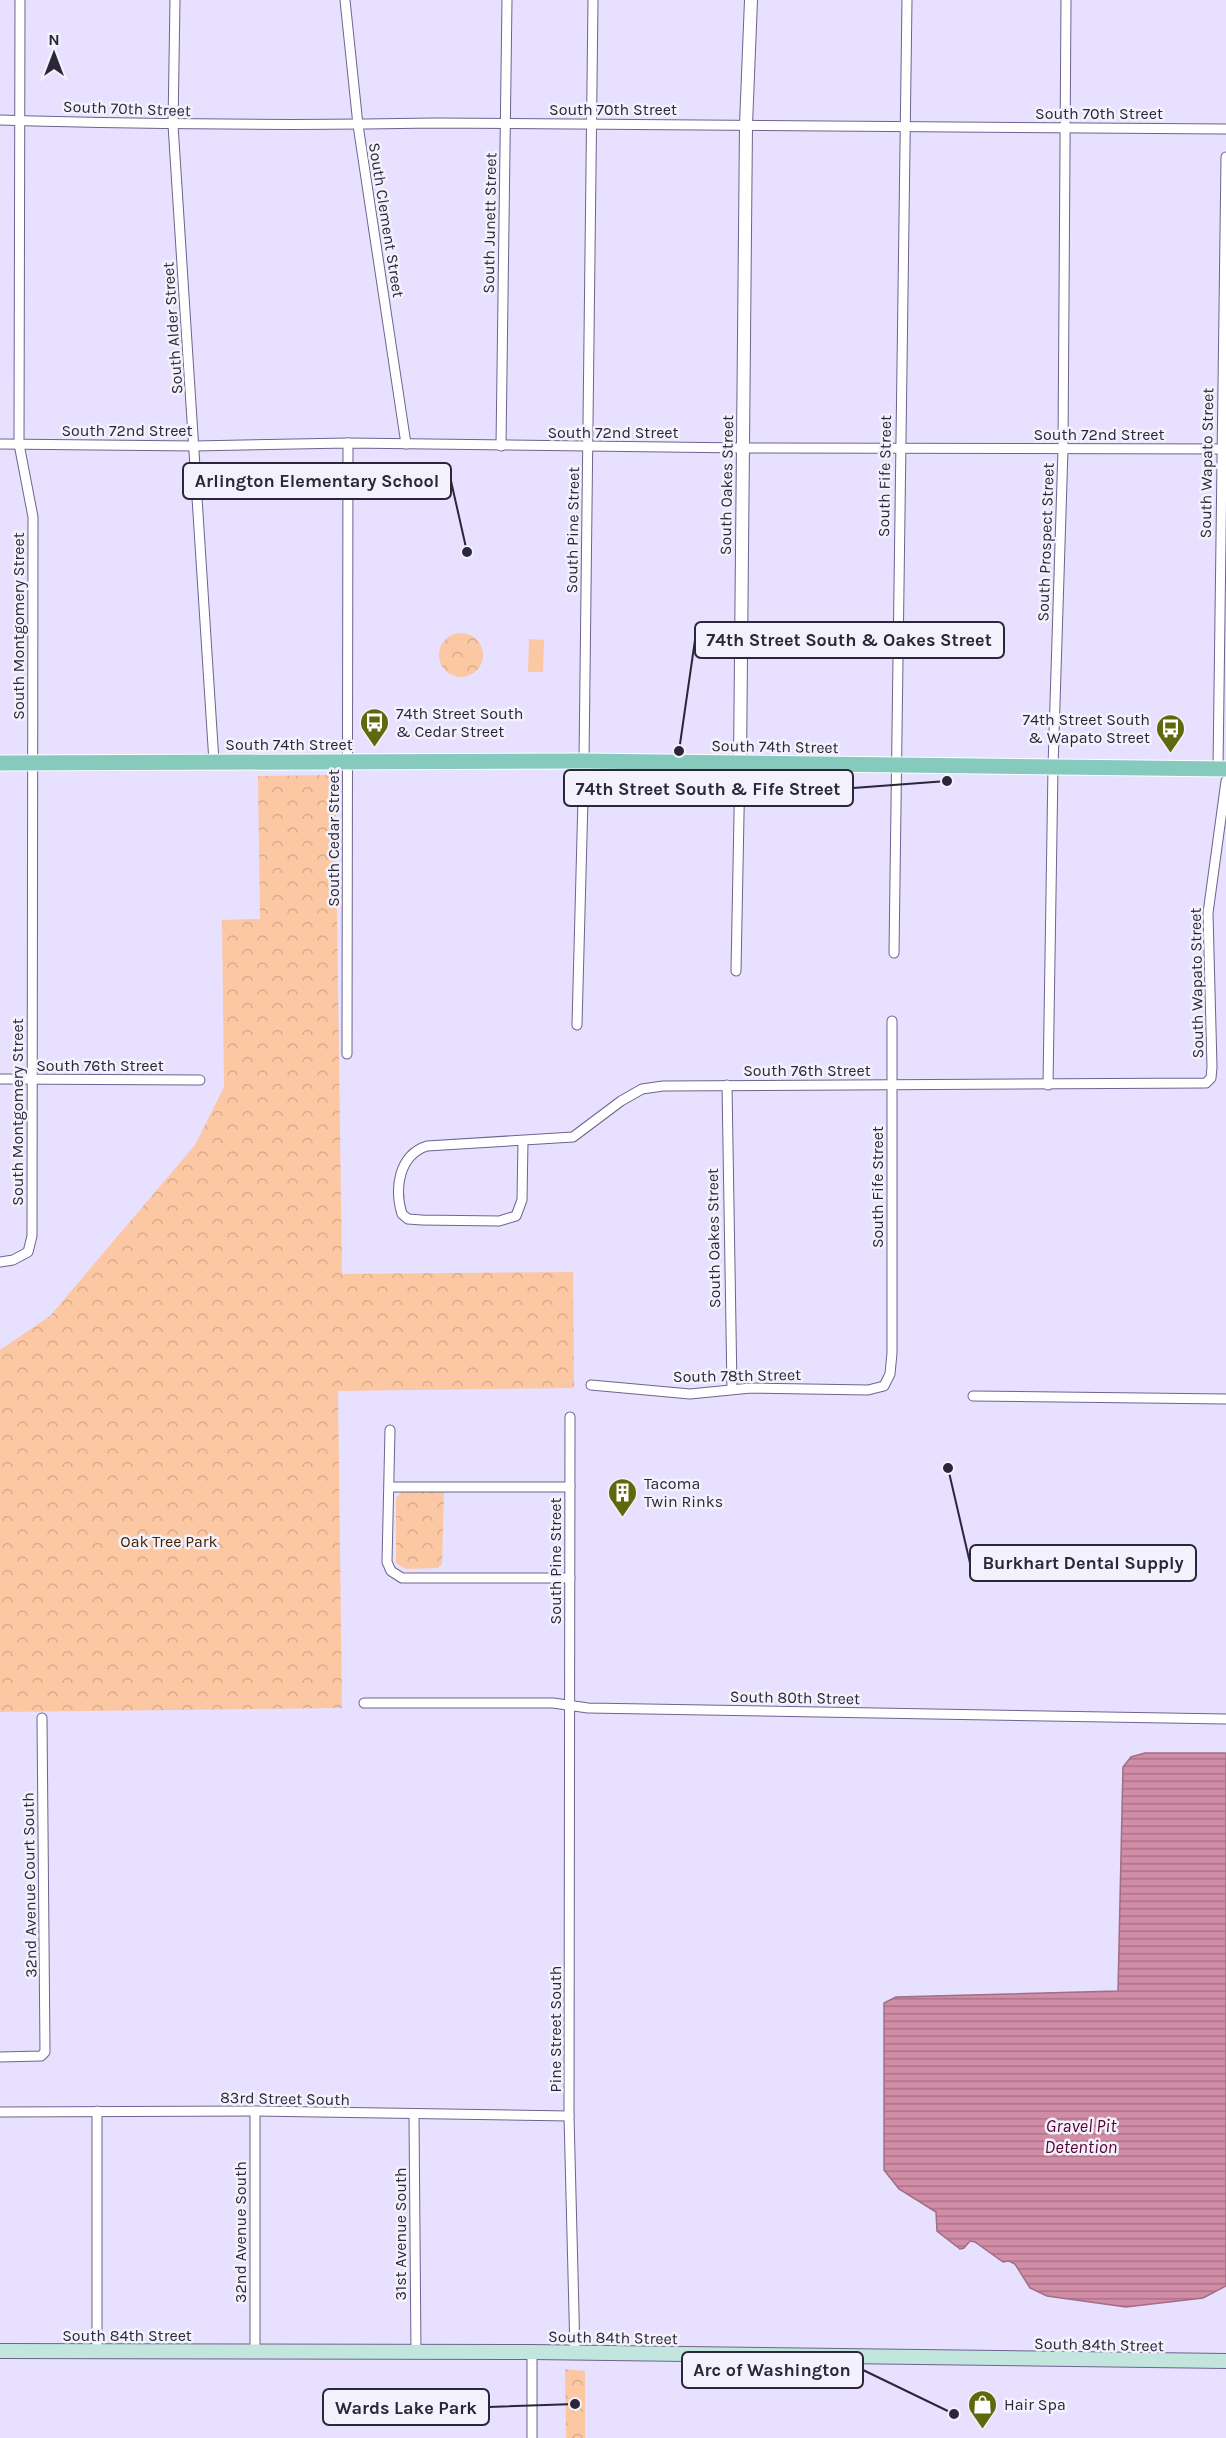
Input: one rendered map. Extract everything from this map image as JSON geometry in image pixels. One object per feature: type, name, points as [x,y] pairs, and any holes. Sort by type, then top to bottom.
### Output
[{"type":"main road","name":"South 74th Street","points":[[0,763],[584,761],[1053,767],[1223,773]]},
{"type":"main road","name":"South 84th Street","points":[[0,2351],[416,2354],[532,2352],[1226,2361]]},
{"type":"street","name":"South Montgomery Street","points":[[0,1262],[13,1260],[28,1252],[32,1236],[33,517],[19,444],[20,0]]},
{"type":"street","name":"South Alder Street","points":[[175,0],[173,125],[214,762]]},
{"type":"street","name":"South Clement Street","points":[[345,0],[358,124],[406,444]]},
{"type":"street","name":"South Junett Street","points":[[501,446],[507,0]]},
{"type":"street","name":"South Pine Street","points":[[577,1025],[584,761],[593,0]]},
{"type":"street","name":"South Oakes Street","points":[[736,971],[746,125],[751,0]]},
{"type":"street","name":"South Fife Street","points":[[894,953],[899,448],[908,0]]},
{"type":"street","name":"South Prospect Street","points":[[1048,1085],[1053,767],[1063,449],[1066,0]]},
{"type":"street","name":"South 70th Street","points":[[0,120],[173,125],[505,123],[1226,129]]},
{"type":"street","name":"South Wapato Street","points":[[1211,1078],[1208,913],[1223,773],[1226,156]]},
{"type":"street","name":"South 72nd Street","points":[[0,444],[195,446],[348,443],[588,447],[1223,449]]},
{"type":"street","name":"South Cedar Street","points":[[347,1054],[348,443]]},
{"type":"street","name":"South Fife Street","points":[[892,1021],[892,1353]]},
{"type":"street","name":"South 76th Street","points":[[522,1141],[522,1200],[516,1215],[499,1221],[408,1219],[404,1217],[400,1209],[401,1172],[404,1162],[417,1149],[427,1146],[573,1137],[621,1101],[642,1089],[663,1086],[727,1085],[1200,1084],[1211,1078]]},
{"type":"street","name":"South 76th Street","points":[[0,1079],[200,1080]]},
{"type":"street","name":"South Oakes Street","points":[[727,1085],[732,1389]]},
{"type":"street","name":"South 78th Street","points":[[591,1385],[690,1394],[732,1389],[879,1389],[888,1380],[892,1353]]},
{"type":"street","points":[[973,1396],[1226,1399]]},
{"type":"street","name":"South Pine Street","points":[[569,1705],[570,1417]]},
{"type":"street","points":[[390,1430],[387,1562],[391,1571],[402,1578],[570,1578]]},
{"type":"street","points":[[390,1487],[570,1487]]},
{"type":"street","name":"South 80th Street","points":[[364,1703],[553,1703],[588,1708],[1226,1719]]},
{"type":"street","name":"Pine Street South","points":[[569,1705],[569,2116],[575,2353]]},
{"type":"street","name":"32nd Avenue Court South","points":[[0,2057],[41,2056],[45,2052],[42,1718]]},
{"type":"street","points":[[97,2111],[97,2351]]},
{"type":"street","name":"83rd Street South","points":[[0,2112],[255,2111],[569,2116]]},
{"type":"street","name":"32nd Avenue South","points":[[255,2111],[255,2352]]},
{"type":"street","name":"31st Avenue South","points":[[414,2115],[416,2354]]},
{"type":"street","points":[[532,2352],[532,2438]]},
{"type":"green space","points":[[461,633],[476,640],[483,655],[476,670],[461,677],[446,670],[439,655],[446,640]]},
{"type":"green space","points":[[529,639],[544,640],[543,672],[528,672]]},
{"type":"green space","name":"Oak Tree Park","points":[[335,775],[342,1274],[573,1272],[574,1388],[338,1391],[342,1708],[0,1712],[0,1350],[50,1316],[195,1145],[224,1087],[222,920],[260,919],[258,776]]},
{"type":"green space","points":[[404,1490],[444,1491],[442,1564],[438,1568],[406,1569],[396,1563],[396,1498]]},
{"type":"green space","points":[[565,2369],[585,2371],[585,2438],[566,2438]]},
{"type":"water","name":"Gravel Pit Detention","points":[[1145,1753],[1226,1753],[1226,2286],[1203,2298],[1126,2307],[1047,2296],[1030,2288],[1015,2264],[1009,2261],[1003,2262],[975,2242],[970,2241],[960,2249],[937,2231],[936,2212],[899,2189],[884,2170],[884,2003],[896,1997],[1118,1991],[1123,1767],[1131,1757]]},
{"type":"place","name":"Arlington Elementary School","points":[[467,552]]},
{"type":"place","name":"74th Street South & Cedar Street","points":[[375,748]]},
{"type":"place","name":"74th Street South & Oakes Street","points":[[679,751]]},
{"type":"place","name":"74th Street South & Wapato Street","points":[[1171,754]]},
{"type":"place","name":"74th Street South & Fife Street","points":[[947,781]]},
{"type":"place","name":"Burkhart Dental Supply","points":[[948,1468]]},
{"type":"place","name":"Tacoma Twin Rinks","points":[[623,1518]]},
{"type":"place","name":"Wards Lake Park","points":[[575,2404]]},
{"type":"place","name":"Arc of Washington","points":[[954,2414]]},
{"type":"place","name":"Hair Spa","points":[[983,2430]]}]
